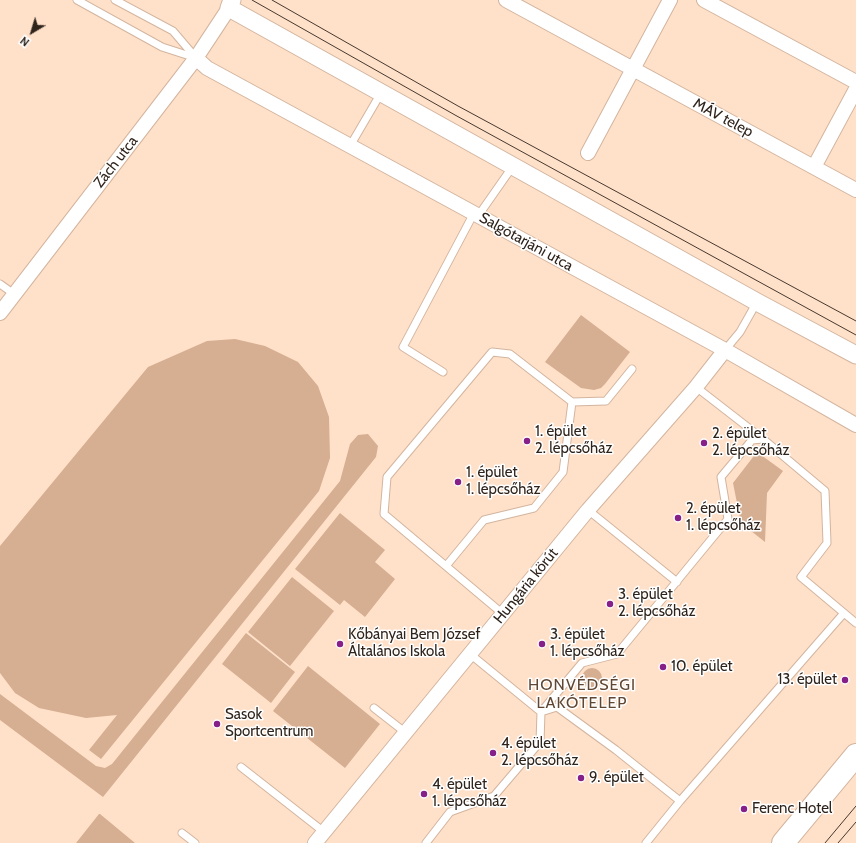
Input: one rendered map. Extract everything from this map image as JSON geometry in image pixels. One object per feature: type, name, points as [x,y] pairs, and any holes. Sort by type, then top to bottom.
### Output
[{"type":"main road","points":[[783,843],[856,755]]},
{"type":"street","name":"MÁV telep","points":[[506,0],[856,190]]},
{"type":"street","points":[[588,153],[670,0]]},
{"type":"street","points":[[704,0],[856,82]]},
{"type":"street","name":"Zách utca","points":[[0,313],[196,58],[231,4]]},
{"type":"street","points":[[231,4],[381,93],[757,302],[856,355]]},
{"type":"street","name":"Salgótarjáni utca","points":[[196,58],[207,68],[725,350],[856,425]]},
{"type":"street","points":[[814,167],[856,89]]},
{"type":"street","name":"Hungária körút","points":[[320,838],[588,510],[696,387],[725,350]]},
{"type":"lane","points":[[77,0],[162,47],[196,58]]},
{"type":"lane","points":[[116,0],[172,31],[196,58]]},
{"type":"lane","points":[[350,146],[381,93]]},
{"type":"lane","points":[[443,372],[402,346],[476,215],[513,166]]},
{"type":"lane","points":[[0,284],[14,294]]},
{"type":"lane","points":[[725,350],[740,332],[757,302]]},
{"type":"lane","points":[[503,614],[384,514],[386,477],[492,352],[510,354],[572,402],[606,401],[632,369]]},
{"type":"lane","points":[[696,387],[763,439],[825,491],[827,543],[801,577],[856,623]]},
{"type":"lane","points":[[446,566],[484,520],[534,508],[562,472],[572,402]]},
{"type":"lane","points":[[426,843],[450,812],[494,796],[540,742],[541,712],[582,663],[617,654],[728,519],[721,477],[752,440],[763,439]]},
{"type":"lane","points":[[588,510],[677,582]]},
{"type":"lane","points":[[646,843],[680,801],[844,613]]},
{"type":"lane","points":[[470,654],[541,712]]},
{"type":"lane","points":[[541,712],[557,706],[616,750],[680,801]]},
{"type":"lane","points":[[374,708],[406,733]]},
{"type":"lane","points":[[241,767],[320,838]]},
{"type":"lane","points":[[182,833],[195,843]]},
{"type":"shaded area","points":[[581,315],[630,352],[605,384],[601,388],[594,390],[581,388],[545,362]]},
{"type":"shaded area","points":[[235,339],[265,346],[298,362],[318,386],[329,417],[330,458],[319,491],[101,759],[89,750],[117,715],[86,718],[39,708],[15,693],[0,673],[0,546],[148,367],[207,341]]},
{"type":"shaded area","points":[[368,434],[378,446],[376,457],[103,797],[0,720],[0,694],[96,766],[105,768],[112,764],[340,481],[350,444],[358,435]]},
{"type":"shaded area","points":[[757,452],[783,471],[767,493],[765,542],[741,523],[733,483]]},
{"type":"shaded area","points":[[340,513],[385,550],[375,562],[395,579],[365,617],[344,600],[340,605],[295,569]]},
{"type":"shaded area","points":[[292,577],[334,611],[290,666],[248,632]]},
{"type":"shaded area","points":[[246,633],[295,672],[271,703],[222,664]]},
{"type":"shaded area","points":[[308,666],[380,724],[345,768],[273,711]]},
{"type":"shaded area","points":[[592,668],[599,671],[602,678],[599,685],[592,688],[585,685],[582,678],[585,671]]},
{"type":"shaded area","points":[[100,814],[135,843],[76,843]]},
{"type":"tram line","points":[[252,0],[455,115],[856,335]]},
{"type":"tram line","points":[[272,0],[458,106],[856,321]]},
{"type":"tram line","points":[[825,843],[856,806]]},
{"type":"tram line","points":[[838,843],[856,822]]},
{"type":"place","name":"1. épület 2. lépcsőház","points":[[527,441]]},
{"type":"place","name":"2. épület 2. lépcsőház","points":[[704,443]]},
{"type":"place","name":"1. épület 1. lépcsőház","points":[[458,482]]},
{"type":"place","name":"2. épület 1. lépcsőház","points":[[678,518]]},
{"type":"place","name":"3. épület 2. lépcsőház","points":[[610,604]]},
{"type":"place","name":"Kőbányai Bem József Általános Iskola","points":[[340,644]]},
{"type":"place","name":"3. épület 1. lépcsőház","points":[[542,644]]},
{"type":"place","name":"10. épület","points":[[663,667]]},
{"type":"place","name":"13. épület","points":[[845,680]]},
{"type":"place","name":"Sasok Sportcentrum","points":[[217,724]]},
{"type":"place","name":"4. épület 2. lépcsőház","points":[[493,753]]},
{"type":"place","name":"9. épület","points":[[581,778]]},
{"type":"place","name":"4. épület 1. lépcsőház","points":[[424,794]]},
{"type":"place","name":"Ferenc Hotel","points":[[744,809]]},
{"type":"district","name":"HONVÉDSÉGI LAKÓTELEP","points":[[582,694]]}]
